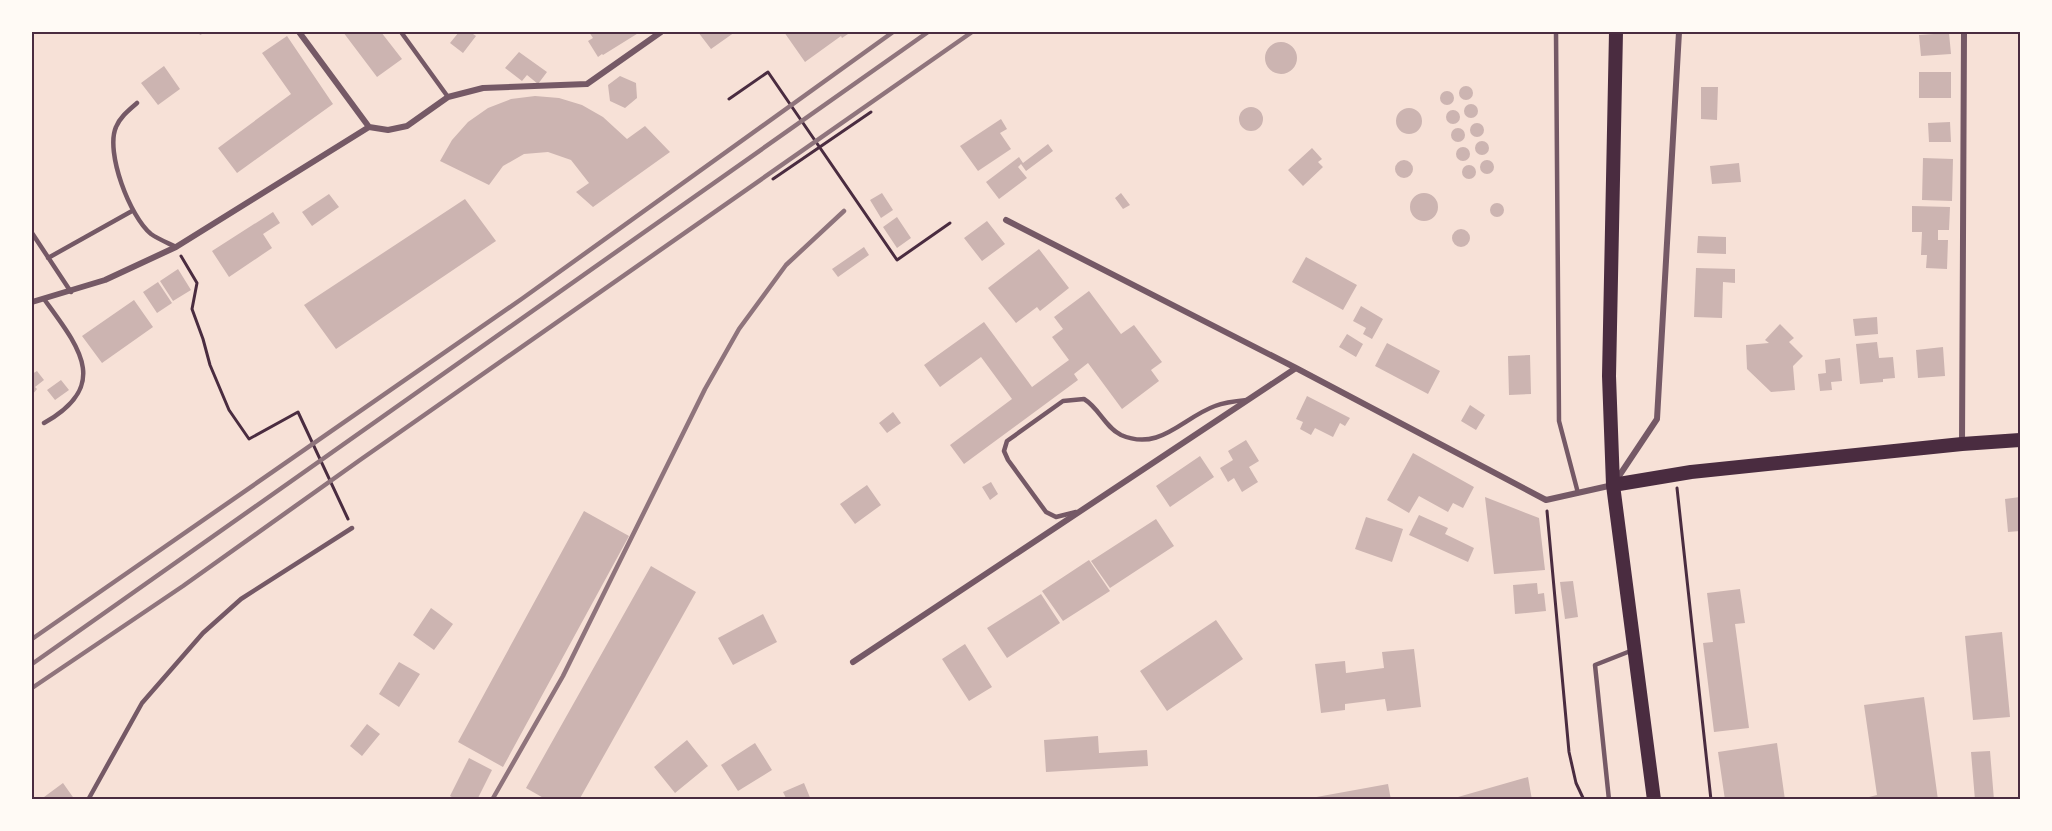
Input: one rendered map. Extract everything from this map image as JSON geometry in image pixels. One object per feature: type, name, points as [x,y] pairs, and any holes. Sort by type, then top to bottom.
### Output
[{"type":"main road","points":[[1616,32],[1609,376],[1613,485],[1654,800]]},
{"type":"main road","points":[[1613,485],[1676,474],[2020,440]]},
{"type":"street","points":[[299,32],[369,127]]},
{"type":"street","points":[[32,302],[105,280],[176,247],[369,127],[388,130],[407,126],[448,97],[483,88],[587,84],[661,32]]},
{"type":"street","points":[[1006,220],[1296,368],[1546,500],[1613,485],[1657,419],[1679,32]]},
{"type":"street","points":[[1962,444],[1964,32]]},
{"type":"street","points":[[853,662],[1296,368]]},
{"type":"lane","points":[[401,32],[448,97]]},
{"type":"lane","points":[[1556,32],[1559,421],[1578,493]]},
{"type":"lane","points":[[137,103],[120,118],[114,130],[117,165],[122,186],[132,211],[152,234],[176,247]]},
{"type":"lane","points":[[48,258],[132,211]]},
{"type":"lane","points":[[32,233],[71,292]]},
{"type":"lane","points":[[44,299],[74,344],[84,370],[84,381],[71,404],[44,423]]},
{"type":"lane","points":[[1080,511],[1056,517],[1046,512],[1005,455],[1007,441],[1063,401],[1072,399],[1088,401],[1101,418],[1121,435],[1143,438],[1165,435],[1214,406],[1246,400]]},
{"type":"lane","points":[[88,800],[142,702],[203,633],[241,599],[352,528]]},
{"type":"lane","points":[[1609,800],[1595,665],[1633,650]]},
{"type":"path","points":[[729,99],[768,72],[897,260],[950,223]]},
{"type":"path","points":[[773,179],[871,112]]},
{"type":"path","points":[[176,247],[197,283],[192,309],[210,365],[229,410],[249,439],[298,412],[352,528]]},
{"type":"path","points":[[1676,474],[1711,800]]},
{"type":"path","points":[[1546,500],[1569,752],[1576,783],[1584,800]]},
{"type":"building","points":[[343,32],[381,32],[402,59],[377,77]]},
{"type":"building","points":[[459,32],[470,32],[476,36],[463,53],[450,43]]},
{"type":"building","points":[[589,32],[640,32],[598,57],[588,41],[593,38]]},
{"type":"building","points":[[698,32],[735,32],[711,49]]},
{"type":"building","points":[[784,32],[851,32],[842,38],[841,36],[805,62]]},
{"type":"building","points":[[1701,32],[1725,32],[1725,34],[1701,34]]},
{"type":"building","points":[[1949,33],[1951,54],[1921,56],[1919,35]]},
{"type":"building","points":[[287,36],[333,104],[237,173],[218,148],[291,94],[262,53]]},
{"type":"building","points":[[1281,42],[1293,46],[1297,58],[1293,70],[1281,74],[1269,70],[1265,58],[1269,46]]},
{"type":"building","points":[[519,52],[547,72],[538,84],[527,75],[522,81],[505,68]]},
{"type":"building","points":[[164,66],[180,89],[158,105],[141,83]]},
{"type":"building","points":[[1919,72],[1951,72],[1951,98],[1919,98]]},
{"type":"building","points":[[620,76],[636,83],[637,98],[625,108],[610,101],[608,85]]},
{"type":"building","points":[[1466,86],[1471,88],[1473,93],[1471,98],[1466,100],[1461,98],[1459,93],[1461,88]]},
{"type":"building","points":[[1701,87],[1718,87],[1717,120],[1701,119]]},
{"type":"building","points":[[1447,91],[1452,93],[1454,98],[1452,103],[1447,105],[1442,103],[1440,98],[1442,93]]},
{"type":"building","points":[[535,96],[559,98],[582,105],[603,117],[627,139],[645,126],[670,152],[593,207],[576,192],[589,183],[571,160],[548,152],[524,154],[503,166],[489,185],[440,161],[452,140],[468,122],[488,108],[511,99]]},
{"type":"building","points":[[1471,104],[1476,106],[1478,111],[1476,116],[1471,118],[1466,116],[1464,111],[1466,106]]},
{"type":"building","points":[[1251,107],[1259,111],[1263,119],[1259,127],[1251,131],[1243,127],[1239,119],[1243,111]]},
{"type":"building","points":[[1409,108],[1418,112],[1422,121],[1418,130],[1409,134],[1400,130],[1396,121],[1400,112]]},
{"type":"building","points":[[1453,110],[1458,112],[1460,117],[1458,122],[1453,124],[1448,122],[1446,117],[1448,112]]},
{"type":"building","points":[[1001,119],[1007,129],[1000,133],[1011,149],[978,171],[960,146]]},
{"type":"building","points":[[1950,122],[1951,142],[1929,142],[1928,123]]},
{"type":"building","points":[[1477,123],[1482,125],[1484,130],[1482,135],[1477,137],[1472,135],[1470,130],[1472,125]]},
{"type":"building","points":[[1458,128],[1463,130],[1465,135],[1463,140],[1458,142],[1453,140],[1451,135],[1453,130]]},
{"type":"building","points":[[1482,141],[1487,143],[1489,148],[1487,153],[1482,155],[1477,153],[1475,148],[1477,143]]},
{"type":"building","points":[[1048,144],[1053,151],[1026,171],[1021,164],[1018,167],[1027,178],[999,199],[986,182],[1019,157],[1023,163]]},
{"type":"building","points":[[1463,147],[1468,149],[1470,154],[1468,159],[1463,161],[1458,159],[1456,154],[1458,149]]},
{"type":"building","points":[[1312,148],[1322,159],[1318,162],[1323,167],[1303,186],[1288,170]]},
{"type":"building","points":[[1923,158],[1953,159],[1952,201],[1922,200]]},
{"type":"building","points":[[1400,160],[1408,160],[1413,165],[1411,176],[1400,178],[1395,173],[1395,165]]},
{"type":"building","points":[[1487,160],[1492,162],[1494,167],[1492,172],[1487,174],[1482,172],[1480,167],[1482,162]]},
{"type":"building","points":[[1739,163],[1741,182],[1712,184],[1710,166]]},
{"type":"building","points":[[1469,165],[1474,167],[1476,172],[1474,177],[1469,179],[1464,177],[1462,172],[1464,167]]},
{"type":"building","points":[[882,193],[893,210],[881,218],[870,200]]},
{"type":"building","points":[[1121,193],[1130,205],[1123,209],[1115,198]]},
{"type":"building","points":[[1424,193],[1434,197],[1438,207],[1434,217],[1424,221],[1414,217],[1410,207],[1414,197]]},
{"type":"building","points":[[329,194],[339,207],[312,226],[302,212]]},
{"type":"building","points":[[465,199],[496,241],[336,349],[304,305]]},
{"type":"building","points":[[1497,203],[1502,205],[1504,210],[1502,215],[1497,217],[1492,215],[1490,210],[1492,205]]},
{"type":"building","points":[[1912,206],[1950,207],[1949,230],[1938,230],[1938,240],[1948,240],[1947,269],[1926,268],[1927,255],[1921,255],[1922,232],[1912,232]]},
{"type":"building","points":[[273,212],[280,223],[263,234],[272,248],[229,277],[212,251]]},
{"type":"building","points":[[897,217],[911,238],[897,248],[883,227]]},
{"type":"building","points":[[987,221],[1005,244],[982,261],[964,238]]},
{"type":"building","points":[[1457,229],[1465,229],[1470,234],[1468,245],[1457,247],[1452,242],[1452,234]]},
{"type":"building","points":[[1698,236],[1726,237],[1726,254],[1697,253]]},
{"type":"building","points":[[864,247],[869,255],[838,277],[832,269]]},
{"type":"building","points":[[1039,249],[1069,288],[1040,311],[1037,307],[1016,323],[988,288]]},
{"type":"building","points":[[1306,257],[1357,285],[1343,310],[1292,282]]},
{"type":"building","points":[[1696,268],[1735,269],[1735,283],[1723,282],[1722,318],[1694,317]]},
{"type":"building","points":[[178,269],[191,290],[173,301],[160,281]]},
{"type":"building","points":[[158,282],[172,303],[157,313],[143,292]]},
{"type":"building","points":[[1089,291],[1121,334],[1134,325],[1162,362],[1151,370],[1159,381],[1122,409],[1088,363],[1074,374],[1078,380],[964,464],[950,445],[1012,399],[981,357],[940,387],[924,365],[984,322],[1032,387],[1069,360],[1052,337],[1063,329],[1054,317]]},
{"type":"building","points":[[134,300],[153,327],[102,363],[82,336]]},
{"type":"building","points":[[1361,306],[1383,319],[1372,339],[1363,334],[1366,328],[1353,321]]},
{"type":"building","points":[[1877,317],[1878,334],[1855,336],[1853,319]]},
{"type":"building","points":[[1780,324],[1794,338],[1789,342],[1803,356],[1793,366],[1795,390],[1771,392],[1747,369],[1746,345],[1769,343],[1765,340]]},
{"type":"building","points":[[1347,334],[1363,344],[1356,357],[1339,347]]},
{"type":"building","points":[[1877,342],[1879,358],[1893,357],[1895,378],[1883,379],[1883,382],[1860,384],[1856,344]]},
{"type":"building","points":[[1387,343],[1440,371],[1428,394],[1375,366]]},
{"type":"building","points":[[1943,347],[1945,376],[1918,378],[1916,350]]},
{"type":"building","points":[[1530,355],[1531,394],[1509,395],[1508,356]]},
{"type":"building","points":[[1840,358],[1842,381],[1831,382],[1832,390],[1820,391],[1818,374],[1826,373],[1825,360]]},
{"type":"building","points":[[37,371],[44,380],[35,387],[37,389],[32,395],[32,374]]},
{"type":"building","points":[[61,380],[69,390],[55,400],[47,390]]},
{"type":"building","points":[[1307,396],[1350,418],[1345,426],[1340,423],[1333,437],[1315,428],[1311,435],[1300,429],[1303,422],[1296,419]]},
{"type":"building","points":[[1470,405],[1485,415],[1476,430],[1461,421]]},
{"type":"building","points":[[893,412],[901,423],[887,433],[879,423]]},
{"type":"building","points":[[1246,440],[1259,461],[1249,467],[1258,482],[1242,492],[1234,478],[1228,482],[1220,468],[1233,460],[1228,451]]},
{"type":"building","points":[[1413,453],[1474,487],[1463,508],[1453,503],[1448,512],[1419,496],[1409,513],[1387,500]]},
{"type":"building","points":[[1200,456],[1214,477],[1170,507],[1156,486]]},
{"type":"building","points":[[991,482],[998,494],[990,500],[982,487]]},
{"type":"building","points":[[867,485],[881,505],[855,524],[840,504]]},
{"type":"building","points":[[1485,497],[1539,518],[1545,570],[1494,574]]},
{"type":"building","points":[[2020,497],[2020,531],[2008,532],[2005,499]]},
{"type":"building","points":[[584,511],[629,536],[503,767],[458,742]]},
{"type":"building","points":[[1419,515],[1448,528],[1445,534],[1474,548],[1468,562],[1409,535]]},
{"type":"building","points":[[1366,517],[1403,529],[1392,562],[1355,549]]},
{"type":"building","points":[[1156,519],[1174,546],[1110,588],[1091,561]]},
{"type":"building","points":[[1089,560],[1110,591],[1063,621],[1042,591]]},
{"type":"building","points":[[651,566],[696,592],[579,800],[547,800],[526,788]]},
{"type":"building","points":[[1573,581],[1578,617],[1565,619],[1560,582]]},
{"type":"building","points":[[1537,583],[1538,594],[1544,593],[1546,611],[1515,614],[1513,585]]},
{"type":"building","points":[[1740,589],[1745,623],[1735,624],[1749,728],[1714,732],[1703,643],[1713,642],[1707,593]]},
{"type":"building","points":[[1041,594],[1060,623],[1007,658],[987,628]]},
{"type":"building","points":[[431,608],[453,624],[434,650],[413,635]]},
{"type":"building","points":[[763,614],[777,642],[733,665],[718,638]]},
{"type":"building","points":[[1216,620],[1243,659],[1167,711],[1140,671]]},
{"type":"building","points":[[2002,632],[2010,717],[1973,720],[1965,636]]},
{"type":"building","points":[[965,644],[992,687],[969,701],[942,659]]},
{"type":"building","points":[[1414,649],[1421,707],[1387,711],[1385,699],[1345,704],[1345,710],[1321,713],[1315,664],[1345,661],[1346,673],[1384,668],[1382,652]]},
{"type":"building","points":[[399,662],[420,674],[399,707],[379,694]]},
{"type":"building","points":[[1924,697],[1938,800],[1878,800],[1877,798],[1857,800],[1877,795],[1864,705]]},
{"type":"building","points":[[367,724],[380,734],[362,756],[350,746]]},
{"type":"building","points":[[1098,736],[1099,753],[1147,750],[1148,766],[1046,772],[1044,740]]},
{"type":"building","points":[[687,740],[708,766],[675,793],[654,767]]},
{"type":"building","points":[[755,743],[772,770],[738,791],[721,765]]},
{"type":"building","points":[[1777,743],[1785,800],[1725,800],[1718,752]]},
{"type":"building","points":[[1990,751],[1994,800],[1975,800],[1971,752]]},
{"type":"building","points":[[469,758],[492,770],[477,800],[457,800],[450,796]]},
{"type":"building","points":[[1528,777],[1532,800],[1451,800],[1451,799]]},
{"type":"building","points":[[63,783],[75,800],[40,800]]},
{"type":"building","points":[[804,783],[811,800],[787,800],[783,792]]},
{"type":"building","points":[[1388,784],[1391,800],[1311,800],[1311,798]]},
{"type":"railway","points":[[32,639],[523,298],[893,32]]},
{"type":"railway","points":[[32,664],[928,32]]},
{"type":"railway","points":[[32,688],[183,586],[972,32]]},
{"type":"railway","points":[[492,800],[563,676],[705,389],[739,329],[786,265],[844,211]]}]
